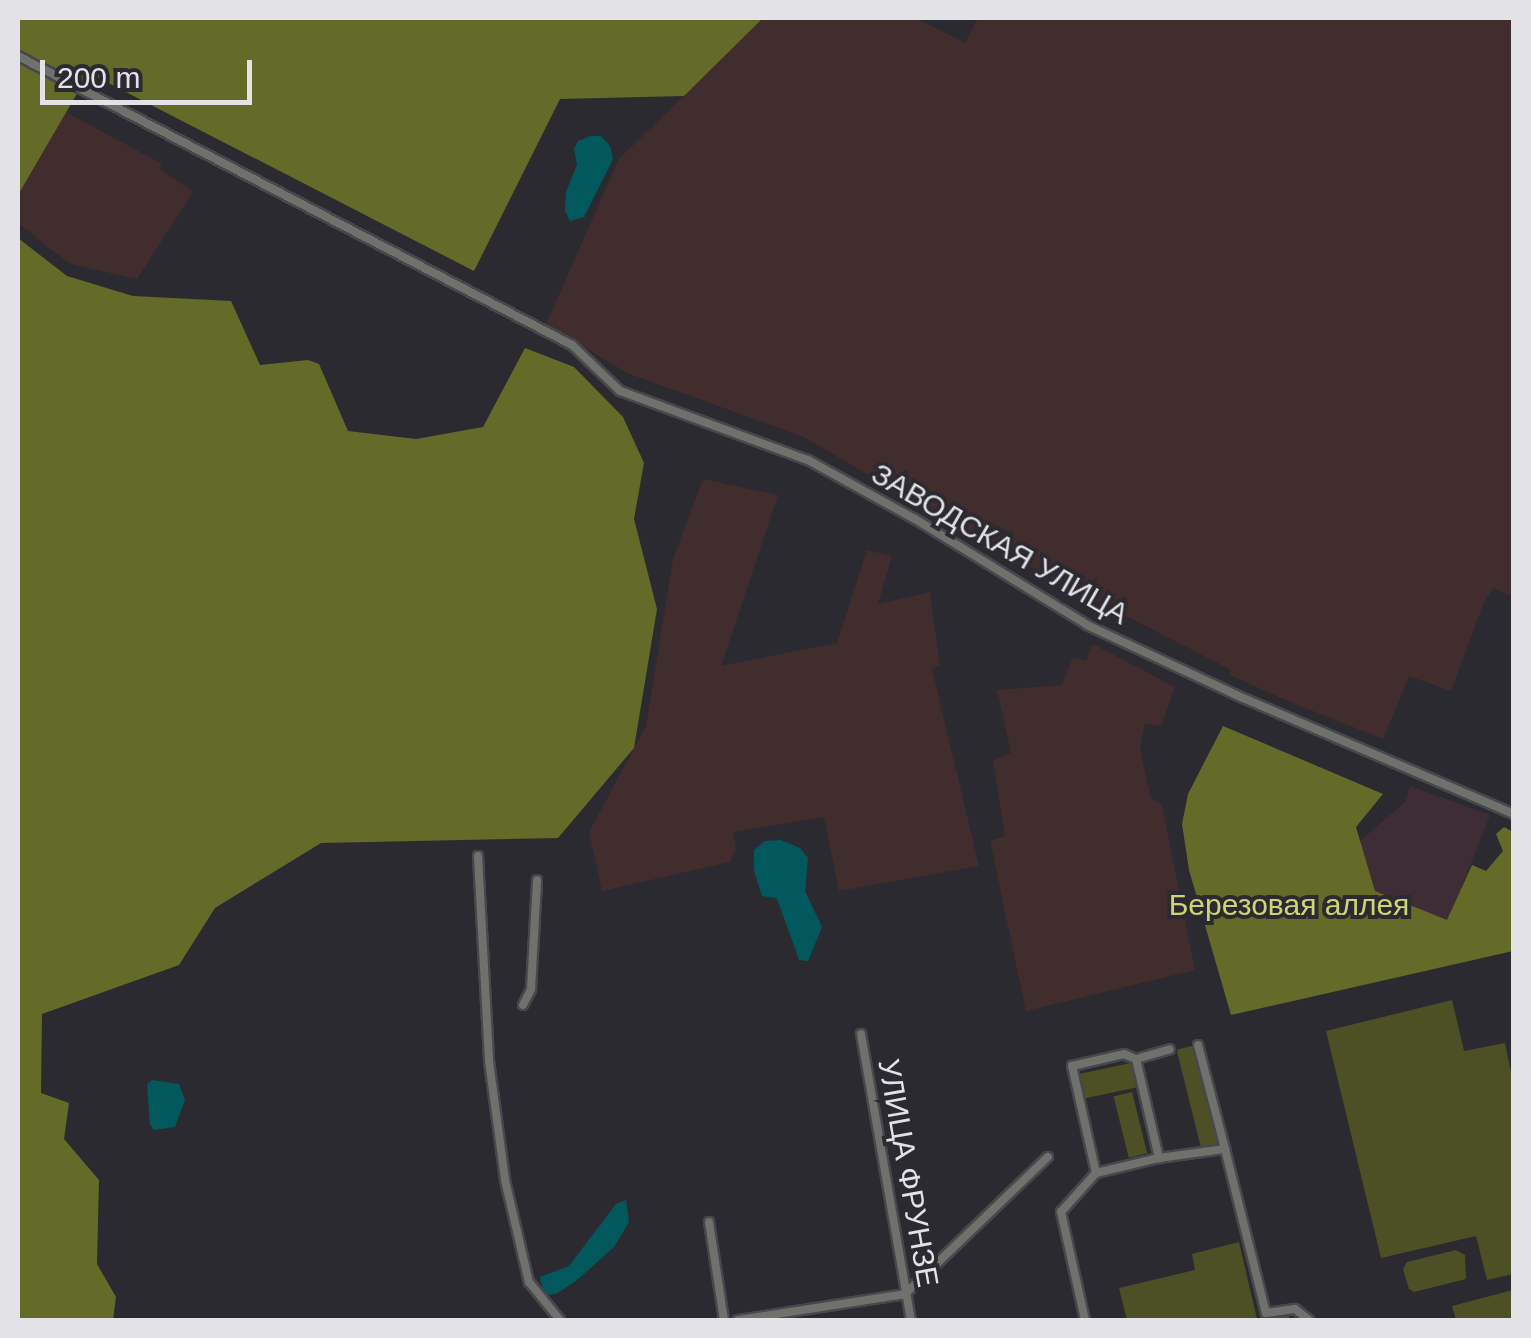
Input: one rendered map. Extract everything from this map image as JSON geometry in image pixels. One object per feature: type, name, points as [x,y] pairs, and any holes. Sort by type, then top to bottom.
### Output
[{"type":"street","name":"ЗАВОДСКАЯ УЛИЦА","points":[[18,56],[580,350],[620,391],[831,471],[1087,625],[1243,698],[1514,814]]},
{"type":"street","points":[[478,856],[489,1062],[508,1196],[528,1282],[560,1320]]},
{"type":"street","points":[[522,1005],[531,988],[537,880]]},
{"type":"street","name":"УЛИЦА ФРУНЗЕ","points":[[861,1034],[910,1320]]},
{"type":"street","points":[[1198,1045],[1266,1313],[1295,1309],[1309,1320]]},
{"type":"street","points":[[1096,1174],[1072,1066],[1124,1054],[1136,1059],[1170,1050]]},
{"type":"street","points":[[1136,1059],[1159,1158]]},
{"type":"street","points":[[1085,1320],[1061,1212],[1096,1174],[1159,1158],[1225,1149]]},
{"type":"street","points":[[738,1320],[905,1294],[1048,1157]]},
{"type":"street","points":[[709,1222],[724,1320]]},
{"type":"shaded area","points":[[763,18],[915,18],[965,43],[978,18],[1513,18],[1513,597],[1494,588],[1484,602],[1451,691],[1409,676],[1383,739],[1288,701],[1230,675],[1231,670],[981,541],[804,437],[627,373],[546,324],[619,159]]},
{"type":"shaded area","points":[[64,111],[162,164],[160,169],[193,192],[137,279],[70,264],[18,223],[18,192]]},
{"type":"shaded area","points":[[703,479],[778,495],[721,666],[837,643],[867,550],[892,556],[878,604],[930,592],[940,666],[932,669],[979,866],[839,891],[824,817],[733,832],[736,849],[730,862],[602,891],[589,832],[646,726],[673,559]]},
{"type":"shaded area","points":[[1093,644],[1175,687],[1161,726],[1145,723],[1140,750],[1151,798],[1162,805],[1195,970],[1026,1011],[990,841],[1005,836],[993,760],[1011,753],[997,690],[1062,685],[1073,657],[1086,661]]},
{"type":"shaded area","points":[[1410,786],[1490,815],[1448,921],[1375,891],[1360,841],[1405,802]]},
{"type":"green space","points":[[18,18],[763,18],[684,96],[560,99],[474,271],[89,73],[18,195]]},
{"type":"green space","points":[[18,238],[67,276],[133,296],[231,301],[260,365],[308,360],[319,364],[348,431],[416,439],[483,427],[525,348],[574,367],[623,417],[644,463],[634,519],[657,609],[634,748],[558,838],[321,843],[215,908],[179,965],[42,1014],[41,1093],[69,1103],[64,1139],[99,1180],[97,1264],[116,1297],[113,1320],[18,1320]]},
{"type":"green space","name":"Березовая аллея","points":[[1223,726],[1383,794],[1356,827],[1375,891],[1447,920],[1472,865],[1486,871],[1503,851],[1496,834],[1504,827],[1513,832],[1513,951],[1231,1015],[1189,870],[1182,824],[1188,794]]},
{"type":"green space","points":[[1452,1000],[1464,1051],[1505,1043],[1513,1082],[1513,1274],[1487,1280],[1476,1236],[1381,1258],[1326,1031]]},
{"type":"green space","points":[[1196,1045],[1221,1146],[1202,1151],[1177,1050]]},
{"type":"green space","points":[[1131,1063],[1136,1087],[1085,1098],[1080,1074]]},
{"type":"green space","points":[[1132,1092],[1147,1153],[1129,1158],[1114,1097]]},
{"type":"green space","points":[[1239,1242],[1257,1319],[1288,1312],[1290,1320],[1127,1320],[1119,1288],[1195,1270],[1192,1254]]},
{"type":"green space","points":[[1456,1250],[1465,1255],[1466,1279],[1414,1292],[1409,1289],[1403,1269],[1407,1262]]},
{"type":"green space","points":[[1513,1290],[1513,1320],[1456,1320],[1452,1306]]},
{"type":"water","points":[[601,136],[610,146],[613,159],[584,217],[570,221],[565,211],[566,192],[577,165],[574,149],[578,141]]},
{"type":"water","points":[[781,840],[800,848],[808,858],[805,891],[822,927],[808,961],[799,960],[776,898],[762,896],[754,871],[754,850],[765,841]]},
{"type":"water","points":[[152,1080],[179,1084],[185,1100],[175,1127],[154,1130],[150,1125],[147,1084]]},
{"type":"water","points":[[626,1200],[629,1222],[614,1247],[576,1281],[556,1294],[544,1295],[540,1277],[569,1266],[616,1204]]}]
